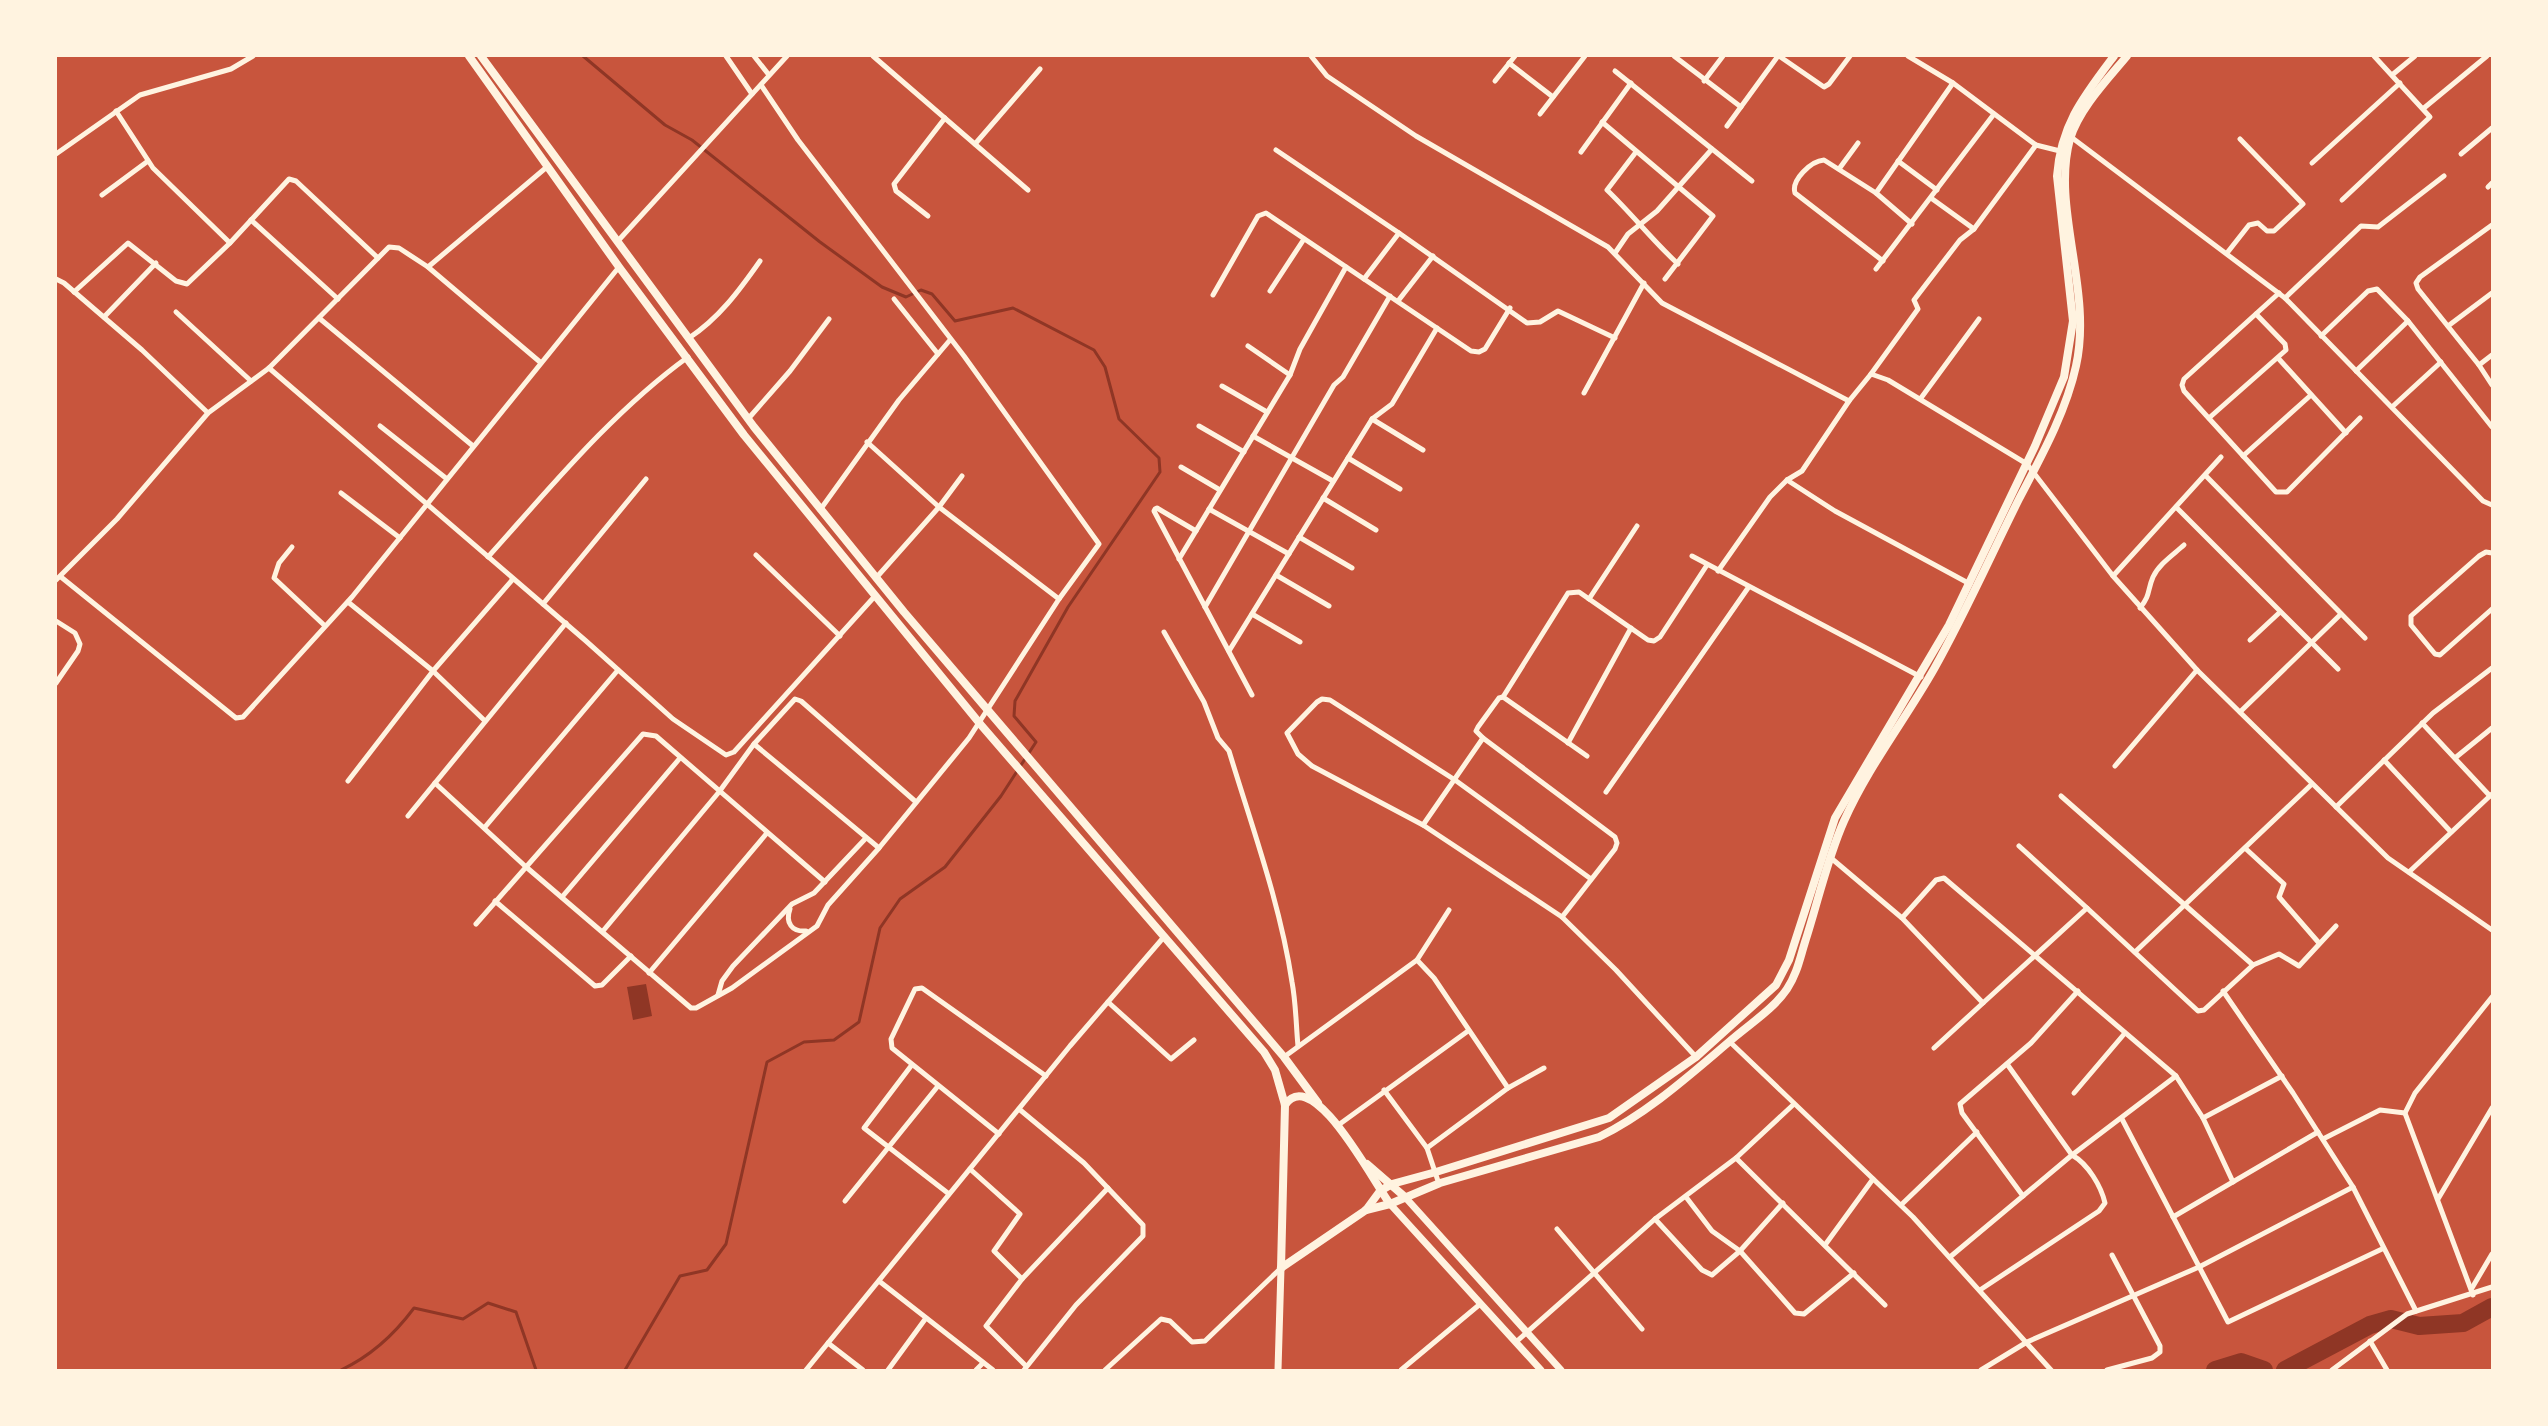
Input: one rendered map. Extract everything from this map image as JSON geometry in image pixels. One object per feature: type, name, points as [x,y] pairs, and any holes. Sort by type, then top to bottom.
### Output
[{"type":"highway","points":[[469,56],[619,267],[744,435],[980,724],[1043,794],[1163,938],[1264,1052],[1275,1070],[1285,1105],[1281,1268]]},
{"type":"highway","points":[[481,56],[748,419],[820,510],[1052,787],[1284,1057],[1365,1162],[1380,1191],[1390,1203]]},
{"type":"highway","points":[[1366,1210],[1380,1191],[1392,1184],[1609,1118],[1696,1057],[1759,1004],[1779,980],[1800,927],[1835,818],[1864,765],[1921,677],[1970,584],[2027,464],[2064,376],[2073,321],[2057,176],[2060,151],[2068,123],[2114,56]]},
{"type":"highway","points":[[1281,1268],[1366,1210],[1439,1184],[1599,1137],[1632,1118],[1703,1065],[1779,1000],[1794,977],[1844,822],[1866,777],[1937,665],[2034,471],[2071,384],[2081,340],[2080,289],[2067,195],[2071,137],[2087,108],[2127,56]]},
{"type":"highway","points":[[1285,1105],[1292,1096],[1298,1095],[1318,1103]]},
{"type":"highway","points":[[1365,1162],[1405,1197]]},
{"type":"main road","points":[[1405,1197],[1561,1371]]},
{"type":"main road","points":[[1390,1203],[1479,1305],[1541,1371]]},
{"type":"main road","points":[[1278,1371],[1281,1268]]},
{"type":"street","points":[[56,154],[140,95],[231,69],[253,56]]},
{"type":"street","points":[[726,56],[753,94]]},
{"type":"street","points":[[754,56],[770,75]]},
{"type":"street","points":[[617,242],[788,56]]},
{"type":"street","points":[[873,56],[1028,190]]},
{"type":"street","points":[[1311,56],[1327,76],[1362,101],[1615,253],[1662,303],[1849,401]]},
{"type":"street","points":[[1495,81],[1515,56]]},
{"type":"street","points":[[1540,114],[1585,56]]},
{"type":"street","points":[[1674,56],[1741,107]]},
{"type":"street","points":[[1704,81],[1723,56]]},
{"type":"street","points":[[1728,126],[1778,56],[1787,58],[1824,87],[1829,84],[1850,56]]},
{"type":"street","points":[[1908,56],[1953,83],[2036,145],[2060,151]]},
{"type":"street","points":[[2342,200],[2428,121],[2430,115],[2374,56]]},
{"type":"street","points":[[2392,75],[2415,56]]},
{"type":"street","points":[[2424,108],[2486,56]]},
{"type":"street","points":[[1509,63],[1553,97]]},
{"type":"street","points":[[975,144],[1040,69]]},
{"type":"street","points":[[1615,71],[1752,181]]},
{"type":"street","points":[[1581,152],[1631,83]]},
{"type":"street","points":[[1876,193],[1953,83]]},
{"type":"street","points":[[2312,163],[2400,83]]},
{"type":"street","points":[[435,783],[525,866],[693,1009],[732,988],[817,926],[828,905],[879,848],[989,712],[1059,599],[1099,541],[798,140],[761,85]]},
{"type":"street","points":[[116,111],[148,161],[180,196],[230,243]]},
{"type":"street","points":[[1876,270],[1994,114]]},
{"type":"street","points":[[928,216],[896,191],[894,184],[945,118]]},
{"type":"street","points":[[1602,122],[1713,216],[1665,279]]},
{"type":"street","points":[[2462,154],[2493,128]]},
{"type":"street","points":[[2071,137],[2285,298],[2483,501],[2493,505]]},
{"type":"street","points":[[2227,253],[2249,225],[2258,224],[2267,231],[2274,231],[2303,204],[2240,138]]},
{"type":"street","points":[[1839,169],[1858,143]]},
{"type":"street","points":[[1718,571],[1770,497],[1787,480],[1802,471],[1849,401],[1918,309],[1914,300],[1920,290],[1960,240],[1974,229],[2036,145]]},
{"type":"street","points":[[1615,253],[1628,234],[1680,186],[1712,149]]},
{"type":"street","points":[[1276,150],[1510,308],[1527,323],[1534,325],[1558,311],[1615,338]]},
{"type":"street","points":[[1636,152],[1607,190],[1641,223],[1653,241],[1678,264]]},
{"type":"street","points":[[1883,261],[1793,190],[1796,181],[1817,161],[1824,160],[1876,193],[1912,224]]},
{"type":"street","points":[[102,195],[148,161]]},
{"type":"street","points":[[1898,161],[1936,190]]},
{"type":"street","points":[[428,267],[548,166]]},
{"type":"street","points":[[2285,298],[2361,226],[2378,226],[2444,176]]},
{"type":"street","points":[[74,292],[123,244],[132,244],[176,281],[187,284],[230,243],[289,179],[293,179],[378,258]]},
{"type":"street","points":[[1931,198],[1974,229]]},
{"type":"street","points":[[1213,295],[1262,214],[1266,213],[1471,351],[1479,352],[1485,349],[1510,308]]},
{"type":"street","points":[[251,220],[338,299]]},
{"type":"street","points":[[2493,225],[2417,280],[2418,289],[2480,364],[2493,385]]},
{"type":"street","points":[[1364,279],[1399,233]]},
{"type":"street","points":[[1270,291],[1305,239]]},
{"type":"street","points":[[540,362],[428,267],[395,246],[389,247],[269,368],[208,413],[117,519],[58,579],[237,718],[243,717],[324,625],[348,602],[619,267]]},
{"type":"street","points":[[1398,301],[1433,256]]},
{"type":"street","points":[[689,338],[711,323],[731,302],[760,261]]},
{"type":"street","points":[[104,318],[156,263]]},
{"type":"street","points":[[1179,559],[1290,375],[1300,349],[1346,267]]},
{"type":"street","points":[[56,279],[104,318],[208,413]]},
{"type":"street","points":[[1584,393],[1644,283]]},
{"type":"street","points":[[2321,336],[2371,289],[2380,291],[2408,321],[2493,427]]},
{"type":"street","points":[[2279,293],[2184,380],[2182,385],[2184,391],[2276,492],[2284,494],[2360,418]]},
{"type":"street","points":[[2448,326],[2493,293]]},
{"type":"street","points":[[1205,607],[1390,296]]},
{"type":"street","points":[[894,299],[938,354]]},
{"type":"street","points":[[176,312],[251,381]]},
{"type":"street","points":[[2209,418],[2284,352],[2286,346],[2256,314]]},
{"type":"street","points":[[320,318],[473,446]]},
{"type":"street","points":[[748,419],[790,371],[829,319]]},
{"type":"street","points":[[1921,398],[1979,319]]},
{"type":"street","points":[[2356,371],[2408,321]]},
{"type":"street","points":[[1229,651],[1372,419],[1392,404],[1437,328]]},
{"type":"street","points":[[820,510],[867,442],[950,340]]},
{"type":"street","points":[[1248,346],[1290,375]]},
{"type":"street","points":[[2480,364],[2493,355]]},
{"type":"street","points":[[488,558],[581,455],[629,408],[688,357]]},
{"type":"street","points":[[2278,358],[2346,433]]},
{"type":"street","points":[[2392,407],[2441,362]]},
{"type":"street","points":[[269,368],[428,503],[673,719],[726,755],[734,752],[875,596]]},
{"type":"street","points":[[1871,374],[1888,380],[1921,398],[2027,464],[2113,576],[2197,670],[2388,858],[2493,930]]},
{"type":"street","points":[[1222,386],[1267,412]]},
{"type":"street","points":[[2243,456],[2311,395]]},
{"type":"street","points":[[1372,419],[1423,450]]},
{"type":"street","points":[[380,426],[447,479]]},
{"type":"street","points":[[1199,426],[1244,452]]},
{"type":"street","points":[[1253,436],[1333,482]]},
{"type":"street","points":[[867,442],[939,507],[1059,599]]},
{"type":"street","points":[[1348,458],[1400,489]]},
{"type":"street","points":[[2113,576],[2221,458]]},
{"type":"street","points":[[1181,467],[1220,490]]},
{"type":"street","points":[[876,578],[939,507],[962,476]]},
{"type":"street","points":[[2206,476],[2365,638]]},
{"type":"street","points":[[543,604],[646,479]]},
{"type":"street","points":[[1787,480],[1835,511],[1970,584]]},
{"type":"street","points":[[341,494],[400,538]]},
{"type":"street","points":[[1323,498],[1376,530]]},
{"type":"street","points":[[1196,531],[1158,507],[1155,509],[1154,512],[1252,695]]},
{"type":"street","points":[[2176,507],[2279,613],[2338,669]]},
{"type":"street","points":[[1209,508],[1288,554]]},
{"type":"street","points":[[1589,599],[1637,526]]},
{"type":"street","points":[[1299,537],[1352,568]]},
{"type":"street","points":[[2140,608],[2149,597],[2153,578],[2184,545]]},
{"type":"street","points":[[292,547],[279,563],[274,578],[324,625]]},
{"type":"street","points":[[2493,553],[2486,552],[2479,556],[2411,616],[2411,625],[2435,654],[2440,655],[2493,609]]},
{"type":"street","points":[[756,555],[840,636]]},
{"type":"street","points":[[1692,556],[1748,588],[1921,677]]},
{"type":"street","points":[[1562,917],[1615,849],[1617,843],[1615,837],[1476,731],[1499,698],[1503,697],[1569,593],[1579,592],[1648,640],[1654,641],[1660,637],[1707,564]]},
{"type":"street","points":[[1276,575],[1329,606]]},
{"type":"street","points":[[348,781],[433,671],[513,579]]},
{"type":"street","points":[[1606,792],[1748,588]]},
{"type":"street","points":[[348,602],[433,671],[485,721]]},
{"type":"street","points":[[2250,640],[2279,613]]},
{"type":"street","points":[[1252,614],[1300,642]]},
{"type":"street","points":[[2240,712],[2341,614]]},
{"type":"street","points":[[56,621],[75,633],[80,644],[78,651],[56,683]]},
{"type":"street","points":[[408,816],[566,623]]},
{"type":"street","points":[[1568,743],[1631,628]]},
{"type":"street","points":[[1164,632],[1204,702],[1218,738],[1229,751],[1270,887],[1292,982],[1298,1046]]},
{"type":"street","points":[[2336,807],[2422,723],[2493,668]]},
{"type":"street","points":[[485,827],[618,670]]},
{"type":"street","points":[[2115,766],[2197,670]]},
{"type":"street","points":[[1503,697],[1587,756]]},
{"type":"street","points":[[603,932],[719,792],[754,744],[795,699],[801,701],[916,801]]},
{"type":"street","points":[[1592,879],[1455,780],[1330,700],[1322,699],[1317,702],[1287,733],[1303,760],[1423,825],[1562,917],[1616,970],[1703,1065]]},
{"type":"street","points":[[2409,872],[2491,795],[2422,723]]},
{"type":"street","points":[[2455,758],[2493,728]]},
{"type":"street","points":[[476,924],[638,737],[649,734],[656,736],[825,882]]},
{"type":"street","points":[[1423,825],[1483,738]]},
{"type":"street","points":[[754,744],[879,848]]},
{"type":"street","points":[[562,897],[680,758]]},
{"type":"street","points":[[2384,760],[2451,832]]},
{"type":"street","points":[[2135,952],[2312,784]]},
{"type":"street","points":[[2061,796],[2253,965]]},
{"type":"street","points":[[650,973],[768,833]]},
{"type":"street","points":[[718,995],[722,981],[733,966],[800,898],[811,896],[866,838]]},
{"type":"street","points":[[2019,846],[2198,1011],[2204,1010],[2253,965],[2279,954],[2299,966],[2336,926]]},
{"type":"street","points":[[2245,848],[2284,884],[2279,897],[2319,943]]},
{"type":"street","points":[[1832,858],[1902,918],[1983,1003]]},
{"type":"street","points":[[1902,918],[1936,880],[1944,878],[2037,955],[2176,1076],[2203,1118],[2233,1182]]},
{"type":"street","points":[[495,902],[595,986],[602,985],[631,956]]},
{"type":"street","points":[[790,907],[788,920],[790,926],[795,930],[808,931]]},
{"type":"street","points":[[1934,1047],[2086,909]]},
{"type":"street","points":[[1284,1057],[1417,960],[1449,910]]},
{"type":"street","points":[[806,1371],[1046,1076],[1163,938]]},
{"type":"street","points":[[1417,960],[1434,978],[1508,1088]]},
{"type":"street","points":[[999,1134],[911,1066],[890,1044],[915,989],[921,987],[1046,1076]]},
{"type":"street","points":[[2223,991],[2282,1076],[2353,1187],[2382,1249],[2416,1311]]},
{"type":"street","points":[[2022,1196],[1962,1113],[1960,1104],[2031,1043],[2078,992]]},
{"type":"street","points":[[2472,1291],[2405,1113],[2415,1093],[2493,997]]},
{"type":"street","points":[[1108,1002],[1172,1059],[1194,1040]]},
{"type":"street","points":[[1337,1126],[1468,1031]]},
{"type":"street","points":[[2074,1094],[2125,1033]]},
{"type":"street","points":[[1730,1041],[1901,1205],[2027,1341],[2051,1371]]},
{"type":"street","points":[[1980,1290],[2099,1211],[2105,1203],[2103,1193],[2082,1160],[2072,1155],[2007,1064]]},
{"type":"street","points":[[911,1066],[864,1126],[866,1131],[949,1194]]},
{"type":"street","points":[[1427,1148],[1508,1088],[1544,1068]]},
{"type":"street","points":[[1950,1257],[2072,1155],[2176,1076]]},
{"type":"street","points":[[2203,1118],[2282,1076]]},
{"type":"street","points":[[845,1201],[938,1086]]},
{"type":"street","points":[[1384,1090],[1427,1148],[1439,1184]]},
{"type":"street","points":[[1516,1342],[1655,1219],[1736,1158],[1794,1104]]},
{"type":"street","points":[[2438,1199],[2493,1108]]},
{"type":"street","points":[[1019,1109],[1084,1163],[1108,1188],[1143,1225],[1143,1236],[1076,1305],[1025,1368],[986,1326],[1022,1278],[1108,1188]]},
{"type":"street","points":[[2323,1139],[2380,1110],[2405,1113]]},
{"type":"street","points":[[2122,1119],[2228,1322],[2382,1249]]},
{"type":"street","points":[[1901,1205],[1977,1132]]},
{"type":"street","points":[[2173,1217],[2318,1132]]},
{"type":"street","points":[[1736,1158],[1885,1305]]},
{"type":"street","points":[[970,1169],[1020,1214],[1020,1218],[994,1251],[1022,1278]]},
{"type":"street","points":[[1825,1245],[1873,1179]]},
{"type":"street","points":[[1981,1371],[2027,1341],[2199,1267],[2353,1187]]},
{"type":"street","points":[[1686,1197],[1712,1231],[1740,1251],[1791,1310],[1800,1315],[1854,1273]]},
{"type":"street","points":[[1655,1219],[1707,1275],[1715,1273],[1740,1251],[1783,1203]]},
{"type":"street","points":[[1557,1229],[1642,1329]]},
{"type":"street","points":[[2472,1291],[2493,1254]]},
{"type":"street","points":[[2107,1371],[2152,1358],[2160,1352],[2160,1346],[2112,1255]]},
{"type":"street","points":[[1105,1371],[1161,1318],[1170,1321],[1192,1342],[1205,1341],[1281,1268]]},
{"type":"street","points":[[879,1281],[993,1371]]},
{"type":"street","points":[[2332,1371],[2407,1314],[2472,1291],[2493,1287]]},
{"type":"street","points":[[1401,1371],[1479,1305]]},
{"type":"street","points":[[888,1371],[926,1318]]},
{"type":"street","points":[[2370,1341],[2387,1371]]},
{"type":"street","points":[[828,1343],[863,1371]]},
{"type":"street","points":[[976,1371],[983,1363]]},
{"type":"shaded area","points":[[646,984],[652,1016],[633,1020],[627,987]]},
{"type":"waterway","points":[[583,56],[665,125],[692,140],[820,242],[882,287],[906,297],[921,290],[932,294],[955,321],[1013,308],[1094,350],[1105,367],[1119,419],[1159,458],[1160,472],[1068,607],[1015,701],[1014,716],[1036,742],[1001,796],[945,867],[900,899],[880,928],[859,1022],[834,1040],[804,1042],[767,1062],[726,1244],[707,1270],[680,1276],[625,1370]]},
{"type":"waterway","points":[[341,1370],[381,1344],[414,1308],[463,1319],[488,1303],[516,1312],[536,1370]]},
{"type":"waterway","points":[[2285,1370],[2370,1325],[2391,1319],[2419,1326],[2463,1323],[2492,1307]]},
{"type":"waterway","points":[[2215,1370],[2241,1362],[2264,1370]]}]
